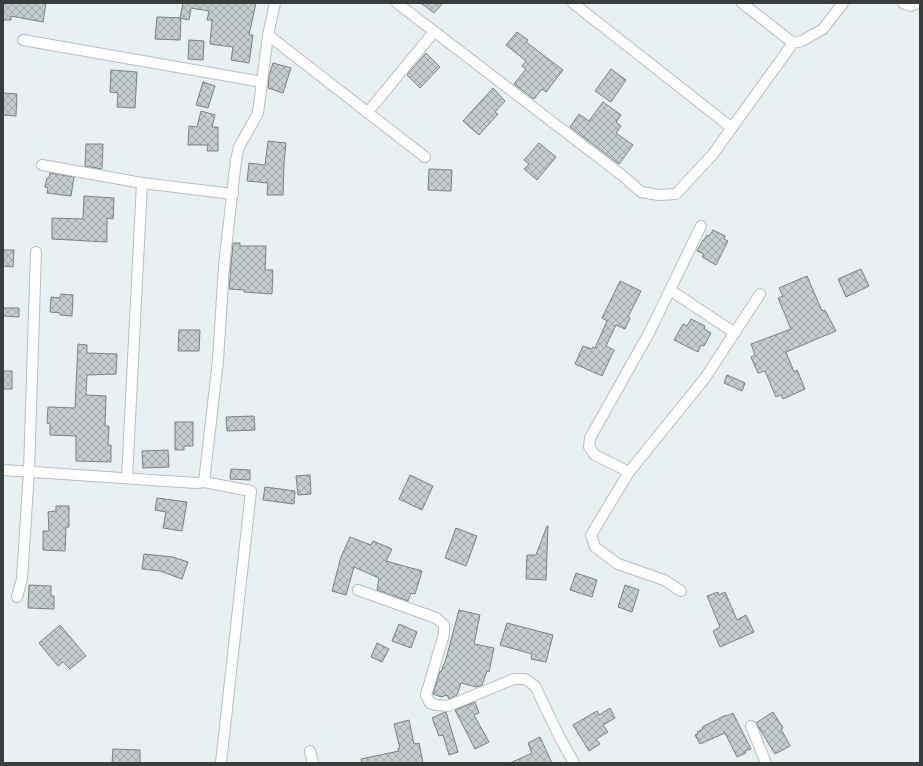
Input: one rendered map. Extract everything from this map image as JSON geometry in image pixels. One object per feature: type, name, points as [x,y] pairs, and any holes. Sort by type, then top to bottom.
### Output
[{"type":"street","points":[[204,482],[218,360],[224,266],[236,160],[240,147],[258,116],[268,35],[275,3]]},
{"type":"street","points":[[397,3],[642,192],[659,195],[676,194],[713,154],[793,43],[802,41],[823,30],[843,3]]},
{"type":"street","points":[[573,3],[732,128]]},
{"type":"street","points":[[742,3],[793,43]]},
{"type":"street","points":[[904,3],[911,6],[918,3]]},
{"type":"street","points":[[367,113],[434,32]]},
{"type":"street","points":[[268,35],[425,157]]},
{"type":"street","points":[[22,40],[262,82]]},
{"type":"street","points":[[42,164],[142,183],[232,194]]},
{"type":"street","points":[[127,478],[142,183]]},
{"type":"street","points":[[629,472],[595,455],[589,447],[590,438],[649,333],[701,226]]},
{"type":"street","points":[[17,597],[22,579],[30,471],[36,252]]},
{"type":"street","points":[[670,290],[735,333]]},
{"type":"street","points":[[681,591],[664,580],[618,564],[595,547],[591,535],[629,472],[705,378],[760,294]]},
{"type":"street","points":[[3,470],[204,482],[251,491],[221,763]]},
{"type":"street","points":[[358,590],[436,618],[444,625],[444,634],[426,695],[430,703],[436,706],[448,706],[514,679],[525,679],[535,686],[574,763]]},
{"type":"street","points":[[750,726],[766,763]]},
{"type":"street","points":[[310,751],[313,763]]},
{"type":"building","points":[[3,3],[46,3],[43,22],[11,16],[11,20],[3,20]]},
{"type":"building","points":[[183,3],[256,3],[249,35],[253,35],[249,63],[231,60],[233,47],[210,44],[212,20],[207,20],[209,11],[191,8],[189,20],[180,18]]},
{"type":"building","points":[[421,3],[443,3],[434,13]]},
{"type":"building","points":[[157,17],[181,18],[180,40],[155,39]]},
{"type":"building","points":[[517,32],[528,40],[526,42],[563,70],[546,92],[542,89],[534,99],[514,84],[526,69],[522,66],[526,61],[506,45]]},
{"type":"building","points":[[189,40],[204,41],[203,60],[188,59]]},
{"type":"building","points":[[426,53],[440,67],[420,88],[407,75]]},
{"type":"building","points":[[273,63],[291,68],[283,93],[268,88],[269,76]]},
{"type":"building","points":[[611,69],[626,80],[611,102],[595,91]]},
{"type":"building","points":[[111,70],[137,72],[135,108],[117,107],[118,93],[110,92]]},
{"type":"building","points":[[203,82],[215,86],[208,108],[196,105]]},
{"type":"building","points":[[493,88],[505,101],[495,112],[498,114],[479,135],[463,121]]},
{"type":"building","points":[[3,93],[17,94],[16,116],[3,115]]},
{"type":"building","points":[[603,102],[621,115],[616,122],[621,126],[616,133],[633,145],[619,164],[570,127],[579,114],[589,121]]},
{"type":"building","points":[[201,111],[215,115],[212,127],[218,127],[218,151],[207,151],[208,145],[188,145],[189,126],[197,127]]},
{"type":"building","points":[[268,141],[286,143],[283,195],[267,195],[268,183],[247,181],[249,163],[265,165]]},
{"type":"building","points":[[539,143],[556,157],[537,180],[524,169],[529,164],[524,160]]},
{"type":"building","points":[[86,144],[103,144],[102,169],[85,166]]},
{"type":"building","points":[[429,169],[452,170],[451,191],[428,190]]},
{"type":"building","points":[[50,173],[74,177],[71,196],[47,193],[48,188],[45,187]]},
{"type":"building","points":[[84,196],[114,198],[113,219],[107,218],[107,242],[52,239],[52,218],[83,219]]},
{"type":"building","points":[[713,230],[725,236],[724,239],[728,241],[716,265],[702,257],[704,254],[697,251],[703,240],[707,235],[709,236]]},
{"type":"building","points":[[233,243],[240,243],[240,246],[266,246],[265,270],[273,270],[272,294],[244,292],[244,290],[229,289]]},
{"type":"building","points":[[3,250],[14,250],[13,267],[3,266]]},
{"type":"building","points":[[861,269],[869,286],[846,297],[838,279]]},
{"type":"building","points":[[807,276],[822,311],[825,310],[836,331],[786,352],[794,372],[797,370],[805,389],[783,399],[781,395],[776,397],[765,371],[758,373],[751,357],[755,355],[751,344],[791,329],[778,298],[783,296],[779,288]]},
{"type":"building","points":[[620,281],[641,291],[628,317],[630,318],[625,329],[616,325],[606,346],[614,350],[602,376],[575,364],[583,346],[592,349],[593,347],[595,348],[607,321],[602,318]]},
{"type":"building","points":[[61,294],[73,295],[72,316],[50,312],[51,297],[60,298]]},
{"type":"building","points":[[3,308],[19,308],[19,317],[3,316]]},
{"type":"building","points":[[691,319],[705,326],[704,329],[711,333],[704,346],[701,345],[698,352],[674,340],[683,324],[687,326]]},
{"type":"building","points":[[179,330],[200,330],[199,351],[178,351]]},
{"type":"building","points":[[78,344],[87,345],[87,353],[117,354],[116,374],[87,375],[86,395],[106,396],[105,426],[109,426],[108,445],[111,445],[111,462],[76,461],[76,436],[50,435],[50,424],[47,423],[48,407],[75,408]]},
{"type":"building","points":[[3,371],[12,371],[12,389],[3,389]]},
{"type":"building","points":[[727,375],[745,383],[742,391],[724,383]]},
{"type":"building","points":[[254,416],[255,430],[227,431],[226,417]]},
{"type":"building","points":[[175,422],[193,422],[193,446],[184,446],[184,450],[175,450]]},
{"type":"building","points":[[168,450],[169,467],[143,468],[142,451]]},
{"type":"building","points":[[231,469],[250,470],[250,480],[230,479]]},
{"type":"building","points":[[310,475],[311,494],[298,495],[296,476]]},
{"type":"building","points":[[410,475],[433,486],[422,510],[399,499]]},
{"type":"building","points":[[265,487],[295,491],[294,504],[263,500]]},
{"type":"building","points":[[157,498],[187,502],[182,531],[163,528],[166,512],[155,510]]},
{"type":"building","points":[[56,506],[69,506],[69,527],[66,527],[65,551],[43,550],[43,531],[49,531],[48,512],[56,511]]},
{"type":"building","points":[[547,526],[546,580],[526,579],[527,555],[536,555]]},
{"type":"building","points":[[456,528],[477,536],[466,566],[445,558]]},
{"type":"building","points":[[350,537],[371,545],[373,541],[392,549],[386,561],[422,571],[415,594],[411,593],[408,601],[377,590],[379,578],[354,567],[346,595],[332,591],[341,557]]},
{"type":"building","points":[[144,554],[173,557],[188,562],[182,579],[160,571],[142,569]]},
{"type":"building","points":[[576,573],[597,580],[592,597],[570,590]]},
{"type":"building","points":[[29,585],[51,586],[51,596],[54,596],[54,609],[28,608]]},
{"type":"building","points":[[625,585],[639,590],[632,612],[618,607]]},
{"type":"building","points":[[718,592],[719,595],[725,592],[737,620],[746,615],[754,632],[720,647],[713,631],[720,627],[707,596]]},
{"type":"building","points":[[459,610],[480,615],[474,644],[494,648],[489,672],[487,671],[482,685],[476,687],[461,683],[457,695],[449,699],[447,695],[441,697],[433,694],[440,671],[441,672],[446,659]]},
{"type":"building","points":[[507,623],[553,635],[546,662],[531,659],[532,654],[500,645]]},
{"type":"building","points":[[399,624],[417,632],[411,648],[392,641]]},
{"type":"building","points":[[60,625],[86,656],[70,669],[63,662],[58,666],[39,643]]},
{"type":"building","points":[[377,643],[389,649],[382,662],[371,657]]},
{"type":"building","points":[[475,702],[479,713],[474,715],[489,742],[475,749],[455,710]]},
{"type":"building","points":[[610,708],[615,718],[603,725],[608,732],[596,739],[600,744],[589,751],[573,725],[597,711],[599,715]]},
{"type":"building","points":[[445,712],[458,752],[449,755],[443,735],[439,736],[432,718]]},
{"type":"building","points":[[773,712],[783,728],[781,729],[790,746],[775,754],[756,723]]},
{"type":"building","points":[[733,713],[751,749],[745,751],[746,753],[737,757],[725,733],[700,744],[695,735],[703,729],[702,727]]},
{"type":"building","points":[[409,720],[414,744],[419,743],[423,763],[362,763],[361,759],[399,751],[398,748],[400,748],[394,724]]},
{"type":"building","points":[[540,737],[552,763],[510,763],[532,753],[528,743]]},
{"type":"building","points":[[113,749],[140,750],[140,763],[112,763]]}]
